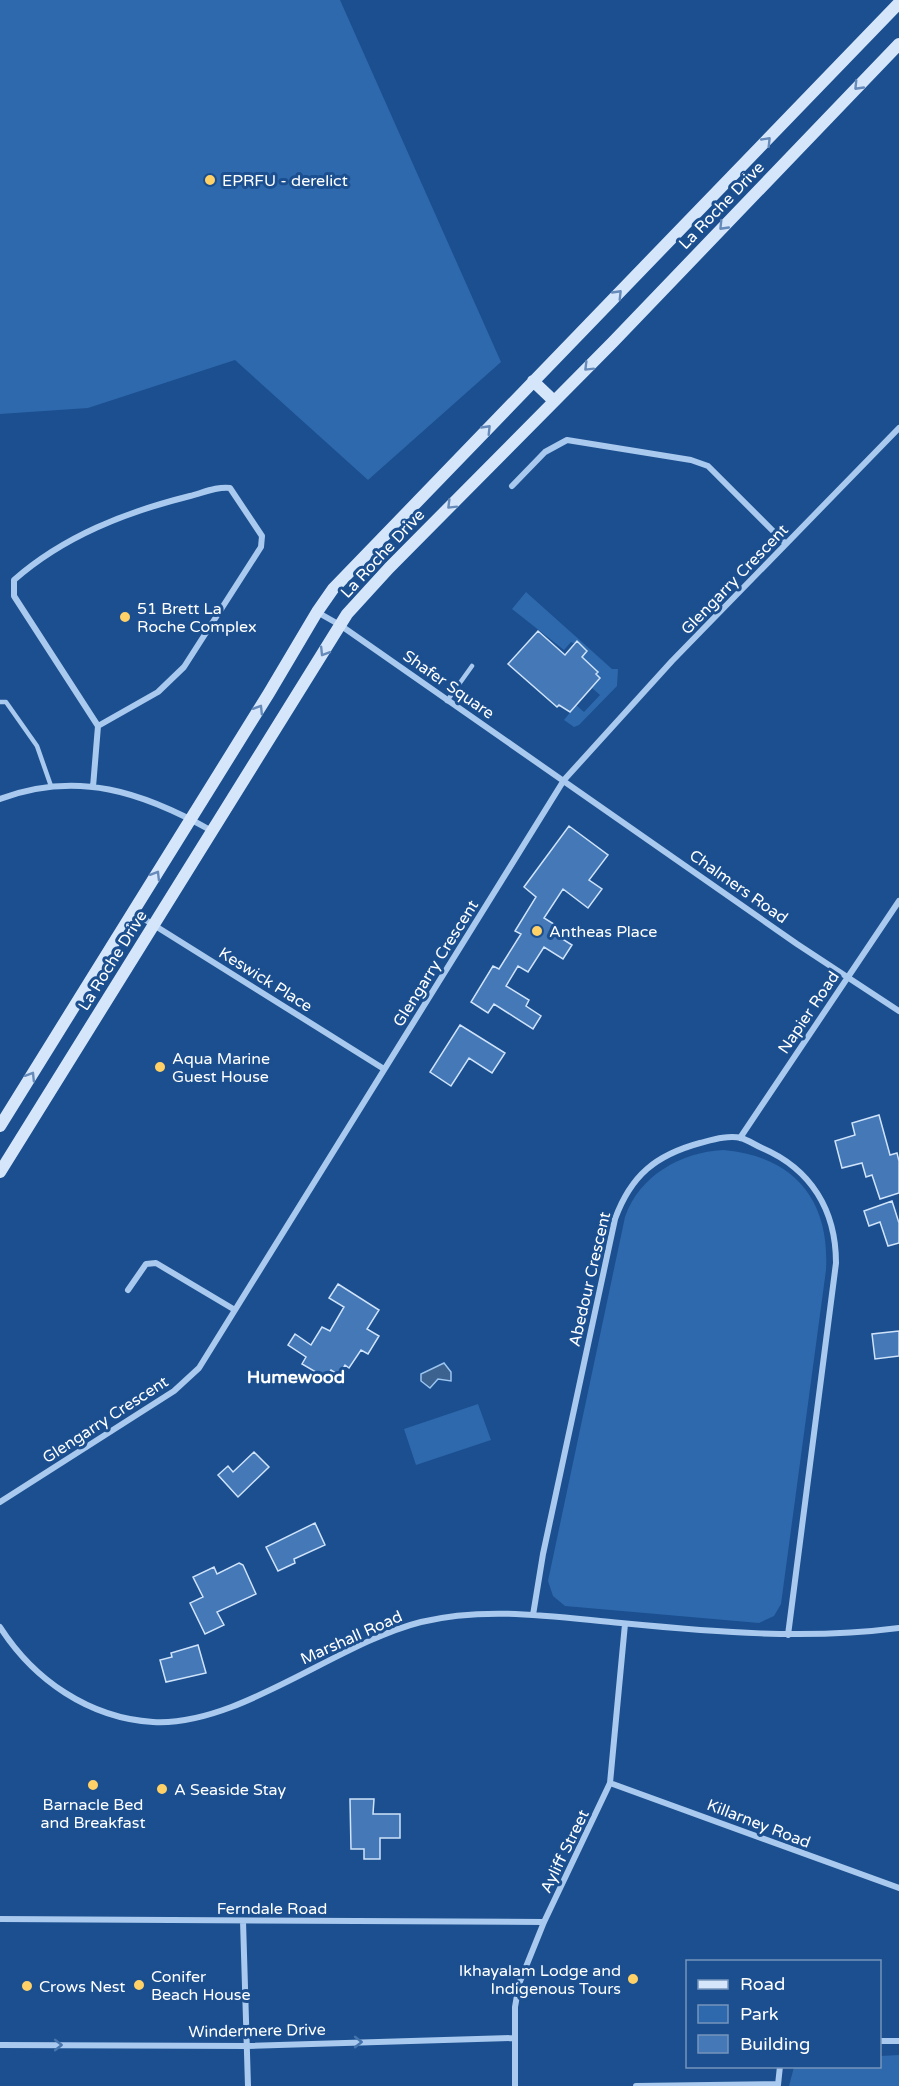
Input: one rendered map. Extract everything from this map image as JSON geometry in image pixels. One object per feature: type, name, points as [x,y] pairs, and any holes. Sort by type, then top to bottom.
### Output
[{"type":"street","name":"La Roche Drive","points":[[0,1126],[317,612],[362,558],[899,3]]},
{"type":"street","name":"La Roche Drive","points":[[0,1172],[340,625],[389,568],[899,44]]},
{"type":"street","points":[[533,381],[554,401]]},
{"type":"street","name":"Glengarry Crescent","points":[[0,1502],[174,1392],[199,1368],[564,780],[672,662],[899,428]]},
{"type":"street","points":[[512,486],[545,452],[567,440],[692,460],[708,466],[786,544]]},
{"type":"street","points":[[93,787],[98,726],[14,596],[14,580],[31,565],[102,523],[158,504],[230,488],[262,536],[261,547],[219,615],[172,680],[158,692],[98,726]]},
{"type":"street","name":"Shafer Square","points":[[317,612],[340,625],[564,780]]},
{"type":"street","name":"Chalmers Road","points":[[564,780],[797,944],[848,975],[899,1011]]},
{"type":"street","points":[[0,799],[17,792],[51,786],[114,789],[142,796],[212,831]]},
{"type":"street","name":"Napier Road","points":[[740,1138],[899,902]]},
{"type":"street","name":"Keswick Place","points":[[133,912],[384,1069]]},
{"type":"street","name":"Abedour Crescent","points":[[533,1615],[561,1467],[615,1219],[623,1198],[645,1170],[673,1150],[716,1139],[740,1138],[775,1153],[808,1179],[824,1200],[836,1242],[836,1263],[788,1635]]},
{"type":"street","points":[[128,1290],[146,1264],[156,1263],[235,1310]]},
{"type":"street","name":"Marshall Road","points":[[0,1627],[26,1662],[66,1695],[90,1707],[117,1716],[171,1722],[222,1710],[386,1634],[420,1623],[480,1613],[788,1635],[851,1634],[899,1628]]},
{"type":"street","name":"Ayliff Street","points":[[515,2086],[514,2007],[519,1984],[544,1922],[610,1783],[625,1624]]},
{"type":"street","name":"Killarney Road","points":[[610,1783],[899,1888]]},
{"type":"street","name":"Ferndale Road","points":[[0,1919],[544,1922]]},
{"type":"street","points":[[243,1921],[248,2086]]},
{"type":"street","name":"Windermere Drive","points":[[0,2045],[248,2046],[514,2038]]},
{"type":"street","points":[[881,2041],[899,2041]]},
{"type":"street","points":[[636,2086],[778,2085],[780,2068]]},
{"type":"lane","points":[[447,701],[472,666]]},
{"type":"lane","points":[[0,702],[6,702],[37,746],[51,786]]},
{"type":"green space","name":"EPRFU - derelict","points":[[0,0],[340,0],[501,362],[368,480],[235,360],[88,408],[0,414]]},
{"type":"green space","points":[[526,592],[612,669],[618,669],[617,686],[579,725],[574,727],[564,720],[576,705],[584,712],[600,695],[592,688],[600,679],[596,675],[598,672],[582,657],[587,651],[577,642],[575,644],[571,642],[564,650],[512,609]]},
{"type":"green space","points":[[723,1150],[748,1154],[769,1161],[787,1172],[814,1202],[826,1245],[826,1270],[781,1604],[774,1616],[759,1623],[565,1606],[553,1596],[548,1581],[625,1217],[640,1190],[664,1169],[692,1156]]},
{"type":"green space","points":[[478,1404],[491,1440],[416,1465],[404,1429]]},
{"type":"green space","points":[[899,2055],[899,2086],[789,2086],[794,2068],[881,2068],[881,2056]]},
{"type":"shaded area","points":[[444,1363],[451,1372],[451,1381],[438,1379],[430,1388],[421,1381],[421,1374]]},
{"type":"building","points":[[538,631],[565,655],[577,641],[587,651],[582,657],[598,672],[596,674],[600,678],[570,712],[559,705],[557,707],[508,664]]},
{"type":"building","points":[[569,826],[608,855],[589,880],[602,889],[588,908],[563,889],[544,918],[557,926],[553,933],[572,945],[563,959],[544,947],[528,972],[518,966],[506,986],[529,1000],[526,1006],[541,1016],[533,1029],[494,1004],[488,1013],[471,1002],[493,966],[499,969],[521,934],[515,931],[536,897],[524,887]]},
{"type":"building","points":[[460,1025],[505,1053],[492,1073],[469,1058],[451,1086],[430,1072]]},
{"type":"building","points":[[879,1115],[890,1155],[897,1153],[899,1161],[899,1193],[880,1199],[872,1175],[866,1177],[862,1163],[842,1168],[835,1141],[855,1135],[852,1123]]},
{"type":"building","points":[[892,1201],[899,1223],[899,1243],[888,1246],[880,1222],[869,1226],[864,1211]]},
{"type":"building","points":[[338,1284],[379,1310],[367,1329],[379,1336],[368,1354],[361,1350],[349,1368],[345,1365],[339,1375],[331,1370],[326,1378],[302,1364],[306,1357],[288,1345],[295,1334],[311,1345],[322,1327],[330,1331],[344,1307],[329,1298]]},
{"type":"building","points":[[899,1331],[899,1356],[875,1359],[872,1334]]},
{"type":"building","points":[[254,1452],[269,1467],[238,1497],[218,1475],[228,1466],[233,1472]]},
{"type":"building","points":[[315,1523],[325,1545],[294,1559],[295,1563],[278,1571],[266,1547]]},
{"type":"building","points":[[239,1563],[243,1565],[256,1594],[217,1612],[224,1625],[205,1634],[190,1603],[203,1597],[193,1577],[214,1567],[217,1574]]},
{"type":"building","points":[[198,1645],[206,1673],[166,1682],[160,1660],[172,1657],[171,1653]]},
{"type":"building","points":[[350,1799],[374,1799],[373,1814],[400,1814],[400,1838],[380,1838],[380,1859],[364,1859],[364,1849],[351,1849]]},
{"type":"place","name":"EPRFU - derelict","points":[[210,180]]},
{"type":"place","name":"51 Brett La Roche Complex","points":[[125,617]]},
{"type":"place","name":"Antheas Place","points":[[537,931]]},
{"type":"place","name":"Aqua Marine Guest House","points":[[160,1067]]},
{"type":"place","name":"Barnacle Bed and Breakfast","points":[[93,1785]]},
{"type":"place","name":"A Seaside Stay","points":[[162,1789]]},
{"type":"place","name":"Ikhayalam Lodge and Indigenous Tours","points":[[633,1979]]},
{"type":"place","name":"Conifer Beach House","points":[[139,1985]]},
{"type":"place","name":"Crows Nest","points":[[27,1986]]},
{"type":"district","name":"Humewood","points":[[296,1377]]}]
